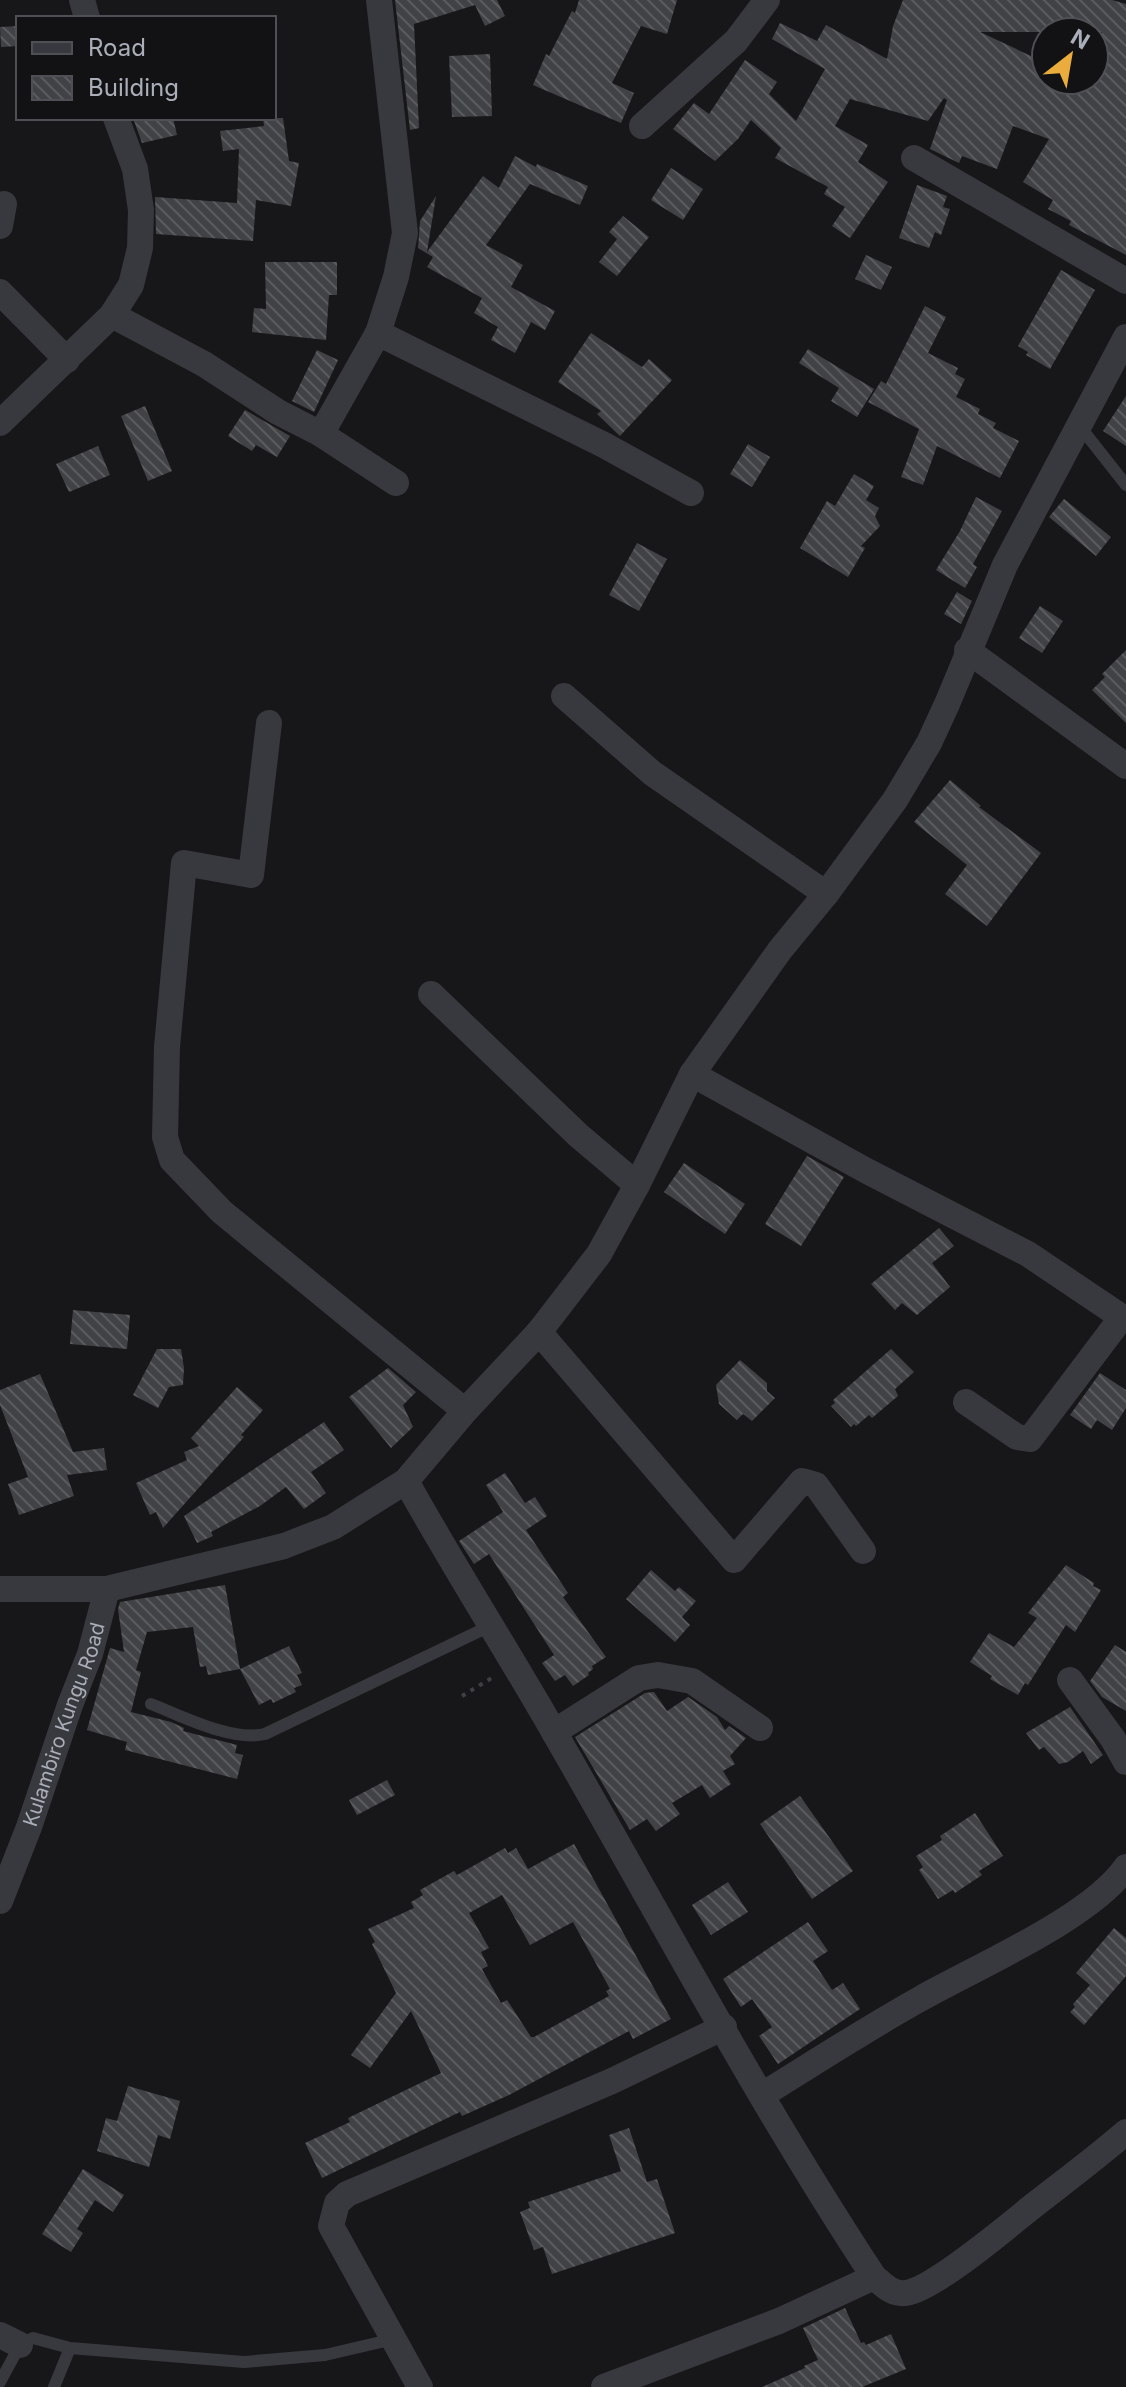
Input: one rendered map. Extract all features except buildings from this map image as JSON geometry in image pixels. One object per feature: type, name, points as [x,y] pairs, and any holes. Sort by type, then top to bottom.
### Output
[{"type":"street","points":[[321,434],[378,333],[396,277],[405,233],[379,0]]},
{"type":"street","points":[[642,126],[736,41],[767,0]]},
{"type":"street","points":[[0,423],[112,315],[131,285],[140,248],[141,210],[135,169],[117,120]]},
{"type":"street","points":[[914,158],[1126,281]]},
{"type":"street","points":[[0,292],[67,360]]},
{"type":"street","points":[[112,315],[204,364],[396,483]]},
{"type":"street","points":[[378,333],[604,445],[691,493]]},
{"type":"street","points":[[0,1589],[107,1589],[284,1546],[333,1527],[406,1481],[465,1411],[539,1332],[599,1254],[692,1074],[780,950],[826,894],[895,800],[929,743],[1005,565],[1126,337]]},
{"type":"street","points":[[967,650],[1126,766]]},
{"type":"street","points":[[564,696],[652,773],[826,894]]},
{"type":"street","points":[[269,723],[251,875],[184,863],[167,1047],[165,1137],[172,1160],[222,1212],[465,1411]]},
{"type":"street","points":[[431,994],[578,1135],[637,1185]]},
{"type":"street","points":[[692,1074],[865,1170],[1028,1254],[1124,1319],[1030,1439],[1017,1437],[966,1402]]},
{"type":"street","points":[[539,1332],[734,1560],[802,1481],[816,1485],[863,1551]]},
{"type":"street","points":[[406,1481],[551,1726],[604,1824],[762,2095],[874,2277],[889,2290],[901,2294],[923,2287],[1081,2171],[1126,2132]]},
{"type":"street","name":"Kulambiro Kungu Road","points":[[0,1901],[90,1654],[107,1589]]},
{"type":"street","points":[[551,1726],[639,1678],[658,1675],[692,1681],[760,1728]]},
{"type":"street","points":[[1070,1680],[1126,1762]]},
{"type":"street","points":[[762,2095],[917,2000],[1055,1925],[1100,1895],[1126,1867]]},
{"type":"street","points":[[420,2387],[331,2226],[337,2203],[347,2194],[612,2081],[724,2027]]},
{"type":"street","points":[[604,2387],[779,2321],[874,2277]]},
{"type":"lane","points":[[1078,424],[1126,485]]},
{"type":"lane","points":[[151,1704],[207,1726],[254,1737],[490,1626]]},
{"type":"lane","points":[[551,1726],[570,1707]]},
{"type":"lane","points":[[0,2382],[10,2340],[33,2338],[70,2348],[244,2362],[325,2355],[394,2339]]},
{"type":"lane","points":[[54,2387],[70,2348]]},
{"type":"path","points":[[462,1696],[515,1665]]}]
